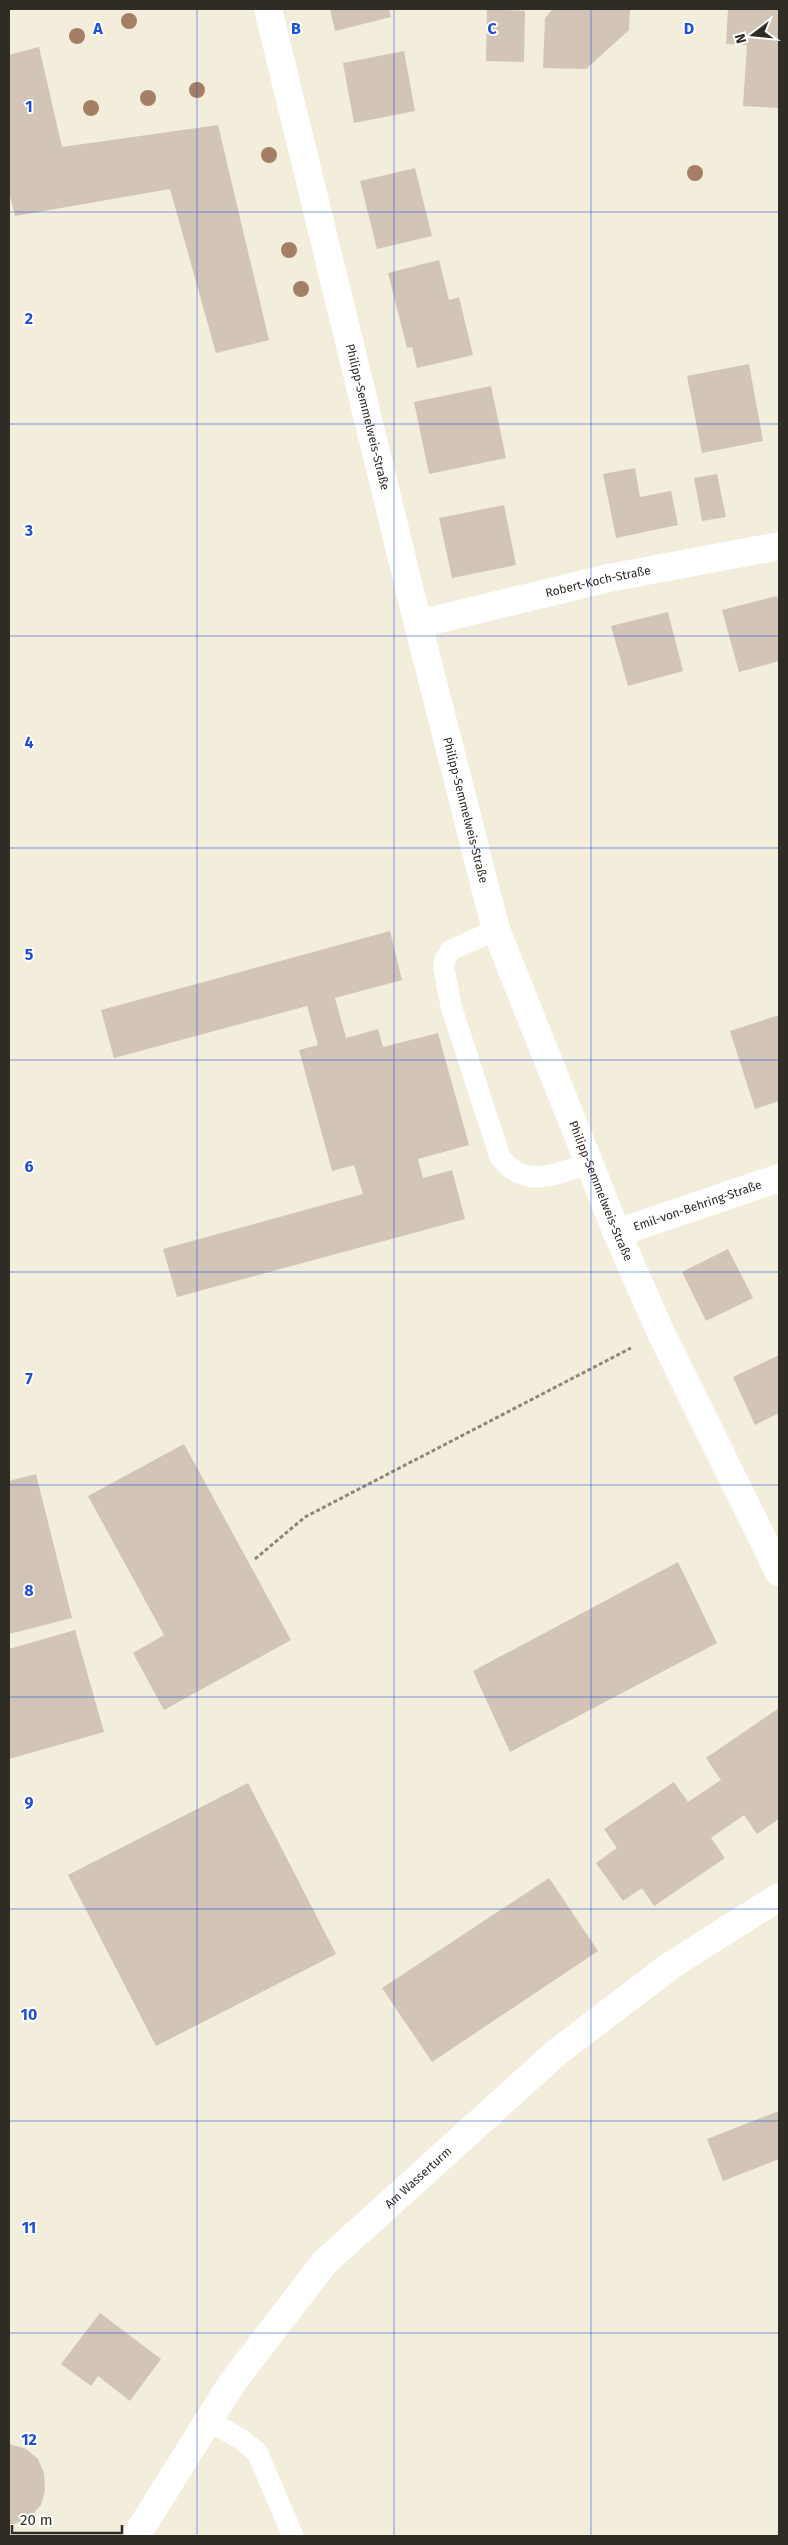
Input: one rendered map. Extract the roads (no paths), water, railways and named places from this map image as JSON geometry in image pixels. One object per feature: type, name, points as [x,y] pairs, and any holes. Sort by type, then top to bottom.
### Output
[{"type":"street","name":"Philipp-Semmelweis-Straße","points":[[268,9],[418,624],[496,930],[617,1233],[662,1333],[779,1572]]},
{"type":"street","name":"Robert-Koch-Straße","points":[[418,624],[609,578],[779,546]]},
{"type":"street","name":"Emil-von-Behring-Straße","points":[[617,1233],[779,1178]]},
{"type":"street","name":"Am Wasserturm","points":[[136,2536],[232,2382],[318,2270],[359,2230],[556,2053],[670,1966],[779,1896]]},
{"type":"lane","points":[[496,930],[451,950],[445,959],[444,969],[451,1006],[500,1157],[518,1173],[535,1177],[546,1176],[588,1164]]},
{"type":"lane","points":[[207,2420],[241,2439],[257,2452],[293,2536]]}]
